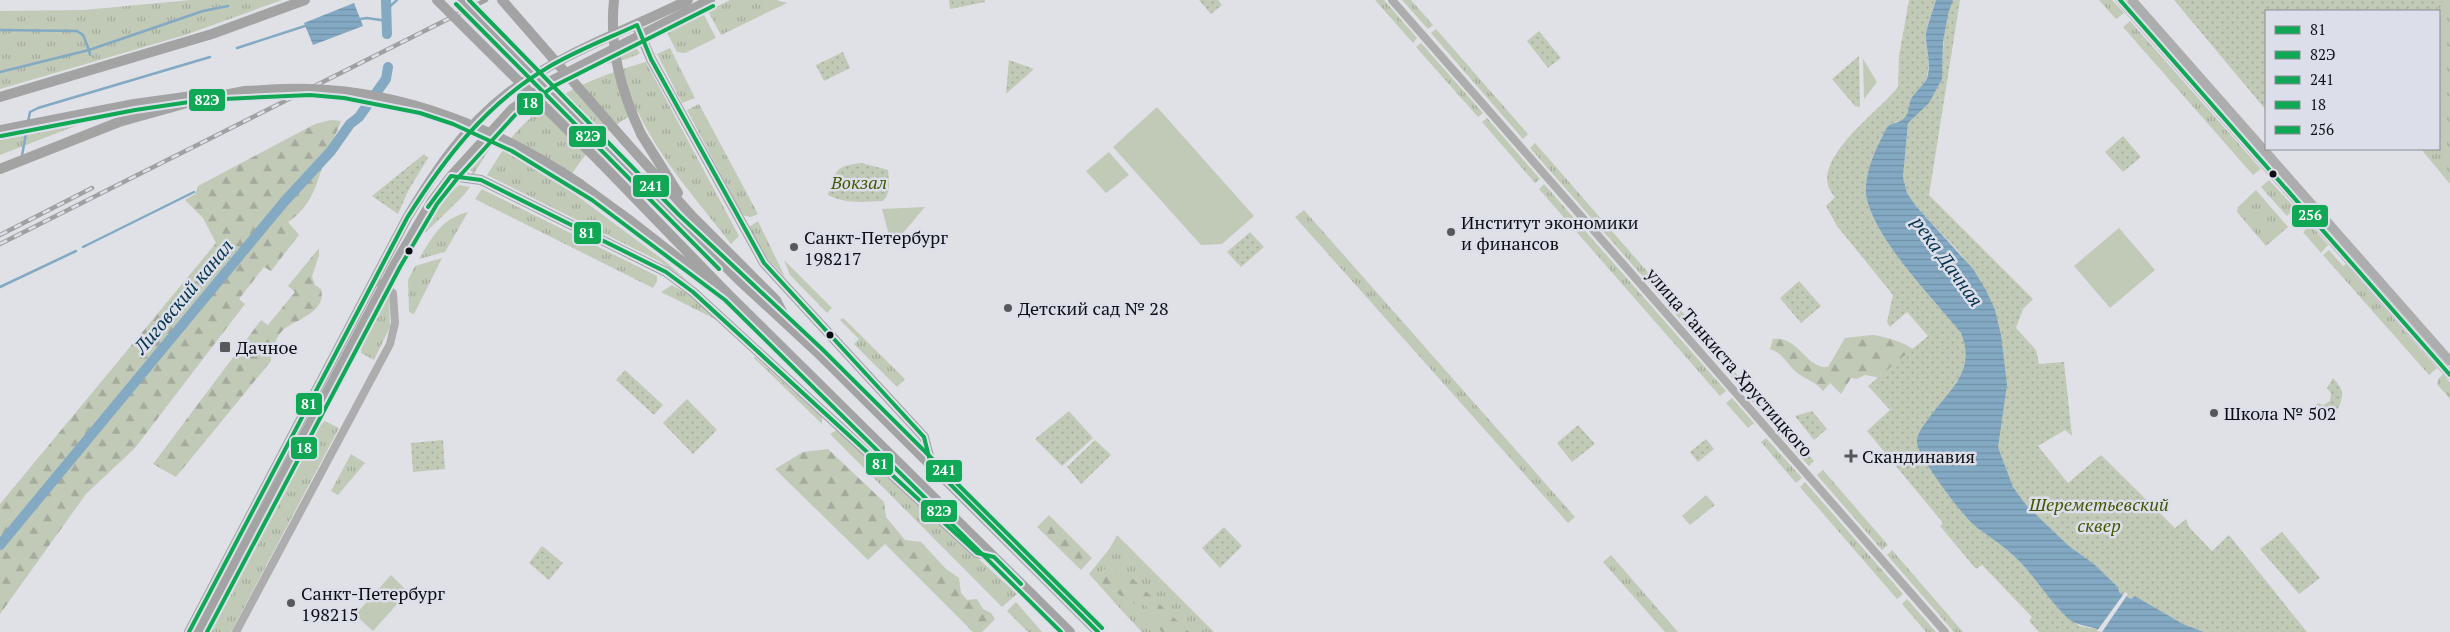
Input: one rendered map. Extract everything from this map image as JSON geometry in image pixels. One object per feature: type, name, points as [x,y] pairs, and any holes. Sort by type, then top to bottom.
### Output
[{"type":"main road","points":[[0,97],[212,34],[304,0]]},
{"type":"main road","points":[[437,0],[600,162],[729,295],[1070,632]]},
{"type":"main road","points":[[460,0],[676,219],[818,353],[1098,632]]},
{"type":"main road","points":[[502,0],[693,217],[776,300],[791,329]]},
{"type":"main road","points":[[614,0],[613,36],[621,86],[641,134],[693,217]]},
{"type":"main road","points":[[189,632],[379,282],[451,176],[496,126],[533,94],[688,0]]},
{"type":"main road","points":[[200,632],[428,183],[460,141],[486,112],[505,95],[547,67],[710,0]]},
{"type":"main road","points":[[638,30],[764,263],[924,437],[931,465]]},
{"type":"main road","points":[[0,130],[134,104],[202,94],[310,89],[390,99],[422,107],[486,131],[562,172],[628,218],[729,295]]},
{"type":"main road","points":[[0,169],[119,122],[198,100],[245,91]]},
{"type":"main road","points":[[451,176],[481,180],[666,272],[693,292],[808,399],[862,445],[977,553],[994,557]]},
{"type":"street","name":"улица Танкиста Хрустицкого","points":[[1392,0],[1945,632]]},
{"type":"street","points":[[2120,0],[2450,375]]},
{"type":"street","points":[[2132,0],[2450,361]]},
{"type":"street","points":[[236,632],[390,344],[394,333],[393,292],[379,282]]},
{"type":"green space","points":[[191,0],[282,0],[185,35],[0,89],[0,11],[84,10]]},
{"type":"green space","points":[[730,0],[776,0],[787,3],[721,35],[708,11]]},
{"type":"green space","points":[[949,0],[985,0],[985,2],[950,9]]},
{"type":"green space","points":[[1199,0],[1218,0],[1222,5],[1211,14]]},
{"type":"green space","points":[[1375,0],[1384,0],[1417,38],[1413,43]]},
{"type":"green space","points":[[1402,0],[1411,0],[1433,25],[1428,29]]},
{"type":"green space","name":"Шереметьевский сквер","points":[[1909,0],[1936,0],[1926,34],[1928,71],[1925,81],[1910,105],[1913,116],[1928,103],[1936,89],[1941,76],[1947,17],[1953,0],[1960,0],[1929,195],[2033,299],[2023,309],[2016,328],[2036,350],[2039,364],[2064,362],[2072,436],[2065,430],[2038,446],[2068,483],[2101,455],[2175,528],[2186,519],[2189,527],[2212,551],[2229,535],[2307,632],[2204,632],[2183,624],[2135,596],[2131,599],[2118,591],[2118,587],[2094,564],[2069,546],[2027,506],[2013,487],[1998,447],[1986,290],[1960,253],[1916,206],[1907,193],[1903,177],[1908,123],[1904,121],[1892,124],[1886,129],[1882,137],[1868,178],[1868,203],[1880,231],[1890,245],[1960,331],[1968,354],[1962,374],[1956,382],[1922,455],[1966,517],[2006,547],[2079,626],[2095,627],[2103,632],[2039,632],[2029,621],[2032,617],[1982,565],[1976,569],[1940,526],[1943,523],[1867,431],[1890,410],[1868,386],[1928,336],[1907,312],[1890,327],[1887,322],[1893,295],[1837,226],[1826,206],[1835,197],[1828,184],[1829,169],[1836,154],[1847,139],[1898,87],[1899,56]]},
{"type":"green space","points":[[2099,0],[2112,0],[2124,13],[2116,19]]},
{"type":"green space","points":[[2174,0],[2446,0],[2431,10],[2265,10],[2265,109]]},
{"type":"green space","points":[[2446,0],[2450,0],[2450,184],[2422,150],[2440,150],[2440,10],[2431,10]]},
{"type":"green space","points":[[703,13],[716,38],[685,53],[677,52],[666,31]]},
{"type":"green space","points":[[2130,21],[2261,169],[2253,175],[2123,27]]},
{"type":"green space","points":[[1436,29],[1528,134],[1523,139],[1431,33]]},
{"type":"green space","points":[[1539,31],[1561,58],[1548,68],[1527,41]]},
{"type":"green space","points":[[1421,43],[1483,113],[1478,117],[1416,47]]},
{"type":"green space","points":[[631,47],[636,48],[640,53],[624,60],[597,67],[539,97],[510,123],[497,138],[473,176],[470,166],[472,161],[526,103],[545,90]]},
{"type":"green space","points":[[670,48],[695,98],[682,103],[657,54]]},
{"type":"green space","points":[[843,52],[850,68],[824,81],[816,65]]},
{"type":"green space","points":[[1859,56],[1860,107],[1855,106],[1832,79]]},
{"type":"green space","points":[[1863,59],[1877,82],[1864,99]]},
{"type":"green space","points":[[1009,60],[1034,69],[1006,94]]},
{"type":"green space","points":[[646,62],[739,236],[731,244],[669,164],[638,112],[615,126],[596,143],[564,186],[666,262],[690,283],[659,261],[487,175],[513,136],[541,110],[574,89],[591,81]]},
{"type":"green space","points":[[699,104],[758,214],[751,217],[742,215],[687,110]]},
{"type":"green space","points":[[1157,107],[1254,216],[1222,244],[1201,245],[1113,147]]},
{"type":"green space","points":[[1487,118],[1540,179],[1535,183],[1482,122]]},
{"type":"green space","points":[[331,120],[341,121],[315,189],[302,210],[288,222],[299,235],[271,271],[264,267],[239,299],[245,304],[135,448],[86,494],[0,614],[0,504],[216,243],[203,218],[185,200],[195,194],[198,186],[315,124]]},
{"type":"green space","points":[[78,125],[0,155],[0,140]]},
{"type":"green space","points":[[2123,136],[2141,157],[2123,172],[2105,152]]},
{"type":"green space","points":[[1535,143],[1728,364],[1723,368],[1530,148]]},
{"type":"green space","points":[[1109,152],[1129,175],[1106,193],[1086,171]]},
{"type":"green space","points":[[424,154],[428,158],[408,191],[398,214],[372,196]]},
{"type":"green space","name":"Вокзал","points":[[862,163],[888,170],[888,191],[883,201],[848,201],[828,195],[832,180],[841,168]]},
{"type":"green space","points":[[2269,180],[2295,208],[2287,216],[2261,187]]},
{"type":"green space","points":[[1544,184],[1726,391],[1720,396],[1539,189]]},
{"type":"green space","points":[[459,185],[470,187],[462,197],[424,232],[441,201]]},
{"type":"green space","points":[[482,189],[657,276],[657,281],[653,288],[475,199]]},
{"type":"green space","points":[[2256,190],[2288,227],[2266,246],[2237,212],[2238,207]]},
{"type":"green space","points":[[925,207],[892,246],[882,209]]},
{"type":"green space","points":[[1304,210],[1575,517],[1568,523],[1295,217]]},
{"type":"green space","points":[[468,212],[445,252],[419,259],[433,236],[444,224]]},
{"type":"green space","points":[[758,221],[785,277],[762,253],[749,227]]},
{"type":"green space","points":[[2311,225],[2328,245],[2321,253],[2303,232]]},
{"type":"green space","points":[[2119,228],[2155,270],[2110,308],[2074,266]]},
{"type":"green space","points":[[1250,232],[1264,247],[1241,267],[1227,252]]},
{"type":"green space","points":[[319,248],[319,255],[312,277],[315,285],[321,289],[322,297],[316,309],[281,332],[274,344],[271,361],[176,477],[153,464],[261,320],[268,325],[295,292],[288,286]]},
{"type":"green space","points":[[2329,250],[2343,266],[2346,264],[2437,368],[2429,375],[2323,255]]},
{"type":"green space","points":[[442,258],[414,314],[409,312],[408,280],[415,266]]},
{"type":"green space","points":[[784,260],[832,308],[827,313],[790,275]]},
{"type":"green space","points":[[1799,281],[1821,306],[1801,323],[1780,298]]},
{"type":"green space","points":[[672,285],[689,294],[717,320],[661,292]]},
{"type":"green space","points":[[389,296],[390,327],[374,360],[361,353],[362,341],[385,297]]},
{"type":"green space","points":[[843,318],[905,379],[897,387],[854,344],[859,339],[840,320]]},
{"type":"green space","points":[[1872,335],[1894,340],[1915,351],[1893,412],[1882,378],[1865,375],[1857,379],[1851,378],[1841,394],[1830,383],[1823,391],[1794,370],[1780,355],[1770,349],[1773,339],[1782,339],[1796,347],[1813,363],[1828,367],[1845,338]]},
{"type":"green space","points":[[754,358],[822,417],[822,424]]},
{"type":"green space","points":[[625,370],[663,405],[654,415],[616,380]]},
{"type":"green space","points":[[1733,370],[1778,420],[1772,425],[1729,374]]},
{"type":"green space","points":[[2443,374],[2450,383],[2450,399],[2437,384],[2438,379]]},
{"type":"green space","points":[[2333,378],[2340,386],[2342,392],[2341,402],[2336,412],[2323,420],[2306,416],[2318,403],[2323,405],[2330,401],[2331,393],[2327,388]]},
{"type":"green space","points":[[1732,398],[1754,423],[1748,428],[1726,403]]},
{"type":"green space","points":[[687,399],[717,430],[693,454],[663,423]]},
{"type":"green space","points":[[1069,411],[1093,438],[1062,466],[1035,439]]},
{"type":"green space","points":[[1812,411],[1827,429],[1814,440],[1795,416]]},
{"type":"green space","points":[[325,421],[339,428],[231,632],[208,632],[316,429]]},
{"type":"green space","points":[[1578,425],[1595,444],[1572,462],[1557,443]]},
{"type":"green space","points":[[1782,425],[1814,461],[1809,466],[1776,430]]},
{"type":"green space","points":[[837,430],[1017,594],[1002,607],[830,434]]},
{"type":"green space","points":[[1766,438],[1802,478],[1796,483],[1761,442]]},
{"type":"green space","points":[[1706,439],[1714,449],[1698,462],[1690,452]]},
{"type":"green space","points":[[443,440],[445,469],[413,472],[411,443]]},
{"type":"green space","points":[[1095,440],[1111,455],[1081,484],[1067,467]]},
{"type":"green space","points":[[828,449],[884,502],[886,517],[905,540],[921,542],[946,569],[959,578],[961,593],[967,600],[977,599],[983,609],[991,613],[995,619],[982,632],[973,632],[885,544],[868,560],[775,469],[803,452]]},
{"type":"green space","points":[[351,454],[365,463],[338,495],[331,491]]},
{"type":"green space","points":[[1823,470],[1888,545],[1882,550],[1817,475]]},
{"type":"green space","points":[[1805,482],[1903,594],[1897,599],[1800,487]]},
{"type":"green space","points":[[1706,495],[1715,505],[1690,525],[1682,516]]},
{"type":"green space","points":[[1049,515],[1092,558],[1081,570],[1037,527]]},
{"type":"green space","points":[[1224,527],[1242,546],[1220,568],[1202,548]]},
{"type":"green space","points":[[2282,532],[2320,578],[2299,594],[2260,549]]},
{"type":"green space","points":[[1117,535],[1214,632],[1142,632],[1128,618],[1089,574],[1110,548]]},
{"type":"green space","points":[[542,546],[563,563],[549,580],[529,563]]},
{"type":"green space","points":[[1892,550],[1963,632],[1954,632],[1887,555]]},
{"type":"green space","points":[[1611,555],[1678,632],[1665,632],[1603,562]]},
{"type":"green space","points":[[1110,565],[1124,578],[1133,579],[1189,632],[1162,632],[1155,625],[1152,613],[1145,605],[1132,603],[1102,583],[1101,572]]},
{"type":"green space","points":[[391,575],[408,592],[373,631],[355,615]]},
{"type":"green space","points":[[1907,599],[1936,632],[1926,632],[1902,604]]},
{"type":"green space","points":[[1016,602],[1042,632],[1028,632],[1007,611]]},
{"type":"water","name":"река Дачная","points":[[1936,0],[1953,0],[1948,14],[1943,42],[1942,79],[1929,103],[1908,123],[1903,177],[1907,193],[1916,206],[1973,269],[1986,290],[1995,310],[2001,335],[2007,385],[1998,447],[2013,487],[2027,506],[2069,546],[2094,564],[2118,587],[2119,592],[2131,599],[2135,596],[2183,624],[2204,632],[2103,632],[2070,620],[2013,555],[1968,519],[1941,485],[1919,449],[1917,439],[1921,429],[1952,389],[1963,369],[1966,358],[1965,346],[1961,333],[1905,266],[1879,228],[1870,210],[1866,186],[1871,163],[1885,130],[1889,125],[1905,118],[1911,99],[1927,78],[1929,67],[1926,33]]},
{"type":"water","points":[[354,3],[363,26],[313,45],[304,23]]},
{"type":"pier","points":[[2125,592],[2128,594],[2102,632],[2097,631]]},
{"type":"waterway","name":"Лиговский канал","points":[[386,0],[387,34]]},
{"type":"waterway","points":[[387,9],[397,0]]},
{"type":"waterway","points":[[90,55],[89,50],[203,11],[228,6]]},
{"type":"waterway","points":[[360,19],[367,18],[387,21]]},
{"type":"waterway","points":[[237,48],[305,26]]},
{"type":"waterway","points":[[0,30],[77,31],[83,35],[89,50],[0,72]]},
{"type":"waterway","points":[[28,122],[30,112],[38,108],[210,57]]},
{"type":"waterway","name":"Лиговский канал","points":[[0,545],[284,202],[331,151],[350,124],[359,117],[386,79],[388,67]]},
{"type":"waterway","points":[[22,156],[27,127]]},
{"type":"waterway","points":[[83,247],[194,192]]},
{"type":"waterway","points":[[0,287],[76,251]]},
{"type":"railway","points":[[0,244],[486,0]]},
{"type":"railway","points":[[0,235],[92,188]]},
{"type":"transit line","name":"241","points":[[469,0],[679,215],[822,349],[1102,628]]},
{"type":"transit line","name":"256","points":[[2120,0],[2450,375]]},
{"type":"transit line","name":"82Э","points":[[456,4],[719,269]]},
{"type":"transit line","name":"18","points":[[207,632],[400,267],[437,204],[456,180],[516,114],[554,86],[713,6]]},
{"type":"transit line","name":"81","points":[[189,632],[407,218],[451,154],[486,116],[525,82],[569,56],[637,25],[651,59],[764,263],[924,437],[931,465],[1098,632]]},
{"type":"transit line","name":"82Э","points":[[1,136],[135,110],[203,100],[310,95],[344,98],[420,113],[453,124],[512,151],[592,200],[725,300],[1061,632]]},
{"type":"transit line","name":"81","points":[[428,207],[451,176],[481,180],[666,272],[693,292],[977,553],[994,557],[1021,584]]},
{"type":"place","name":"Институт экономики и финансов","points":[[1451,232]]},
{"type":"place","name":"Санкт-Петербург 198217","points":[[794,247]]},
{"type":"place","name":"Детский сад № 28","points":[[1008,308]]},
{"type":"place","name":"Дачное","points":[[225,347]]},
{"type":"place","name":"Школа № 502","points":[[2214,413]]},
{"type":"place","name":"Скандинавия","points":[[1851,456]]},
{"type":"place","name":"Санкт-Петербург 198215","points":[[291,603]]}]
